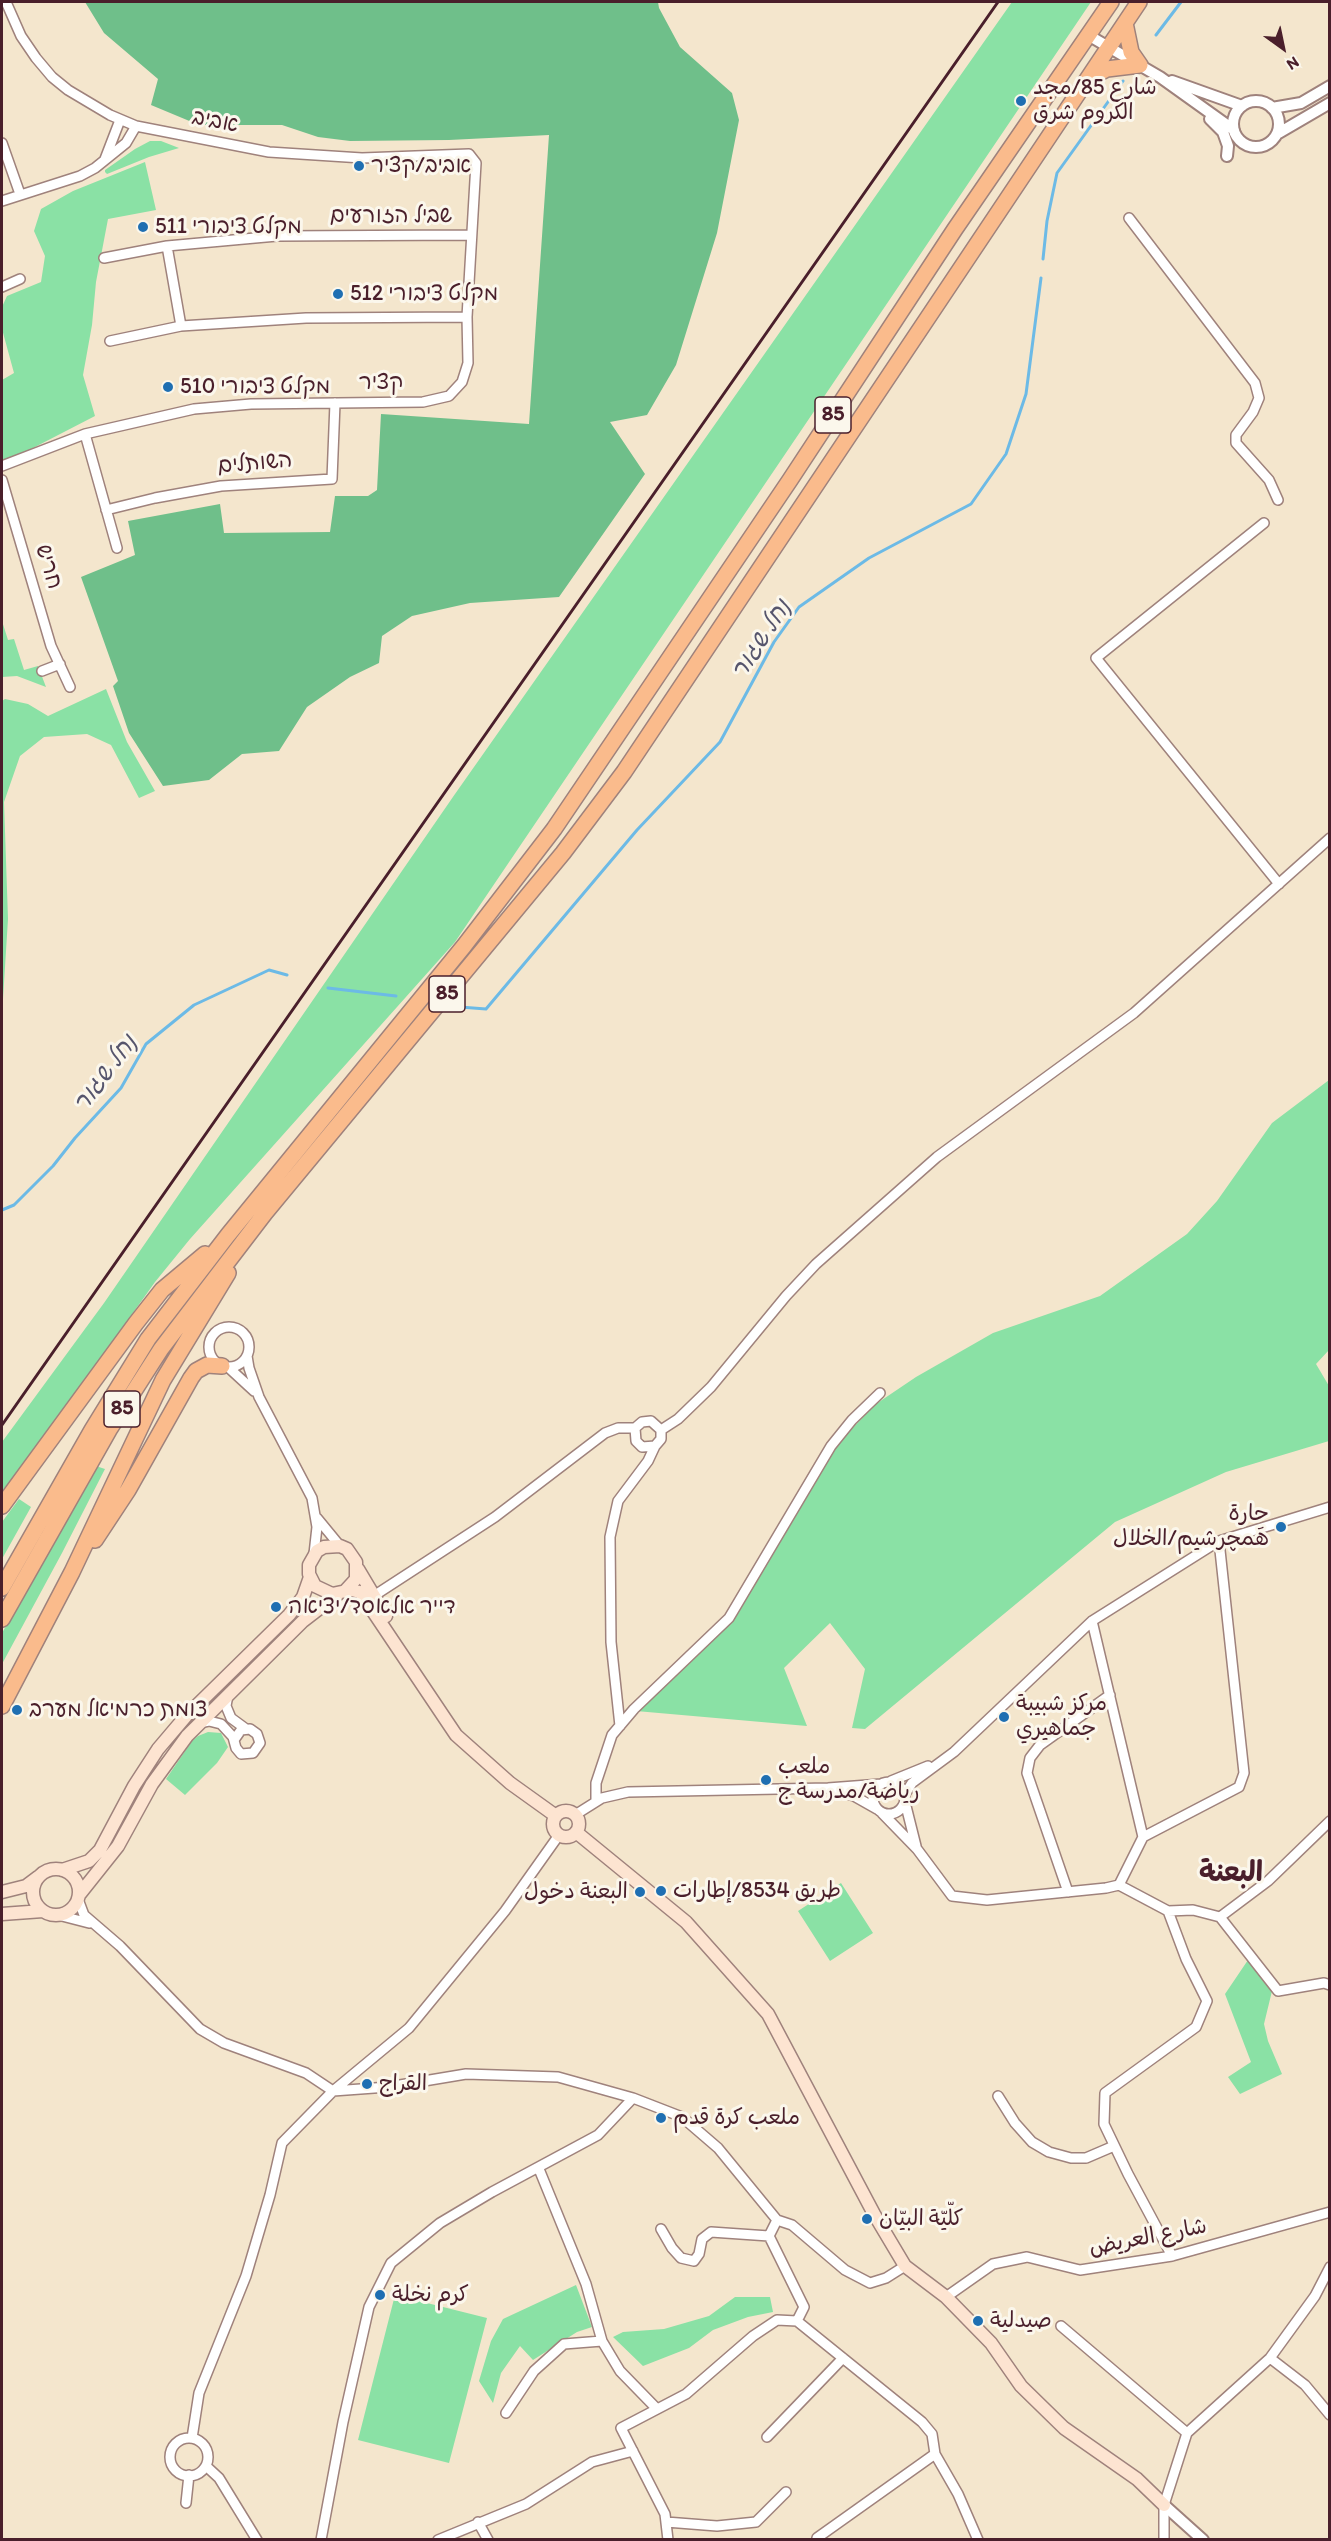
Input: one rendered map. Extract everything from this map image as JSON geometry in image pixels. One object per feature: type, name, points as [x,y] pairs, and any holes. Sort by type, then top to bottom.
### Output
[{"type":"highway","name":"85","points":[[2,1588],[92,1430],[148,1339],[228,1235],[409,1015],[554,829],[1111,2]]},
{"type":"highway","name":"85","points":[[2,1619],[139,1383],[177,1326],[265,1213],[563,853],[624,771],[1139,2]]},
{"type":"highway","points":[[1086,79],[1107,69],[1140,65],[1131,52],[1125,23]]},
{"type":"highway","points":[[2,1706],[72,1572],[163,1380],[265,1213]]},
{"type":"highway","points":[[2,1506],[113,1353],[162,1290],[228,1235]]},
{"type":"highway","points":[[72,1572],[116,1511],[196,1371],[207,1365],[225,1367]]},
{"type":"main road","points":[[4,1892],[26,1886],[52,1870],[62,1870],[82,1864],[100,1850],[134,1786],[158,1749],[186,1716],[289,1615],[303,1597],[310,1577],[309,1565],[314,1554],[324,1546],[340,1546],[353,1555],[371,1598],[456,1735],[510,1783],[556,1816]]},
{"type":"main road","points":[[2,1914],[43,1911],[58,1915],[72,1909],[78,1897],[118,1846],[161,1770],[199,1723],[303,1621],[353,1583],[358,1569]]},
{"type":"main road","points":[[310,1577],[320,1590],[360,1592],[371,1598]]},
{"type":"main road","points":[[567,1811],[575,1815],[579,1821],[576,1832],[570,1836],[559,1835],[553,1826],[556,1816],[567,1811]]},
{"type":"main road","points":[[576,1832],[686,1922],[768,2014],[874,2214],[905,2266],[946,2298],[991,2343],[1021,2386],[1064,2428],[1137,2480],[1164,2505]]},
{"type":"main road","points":[[62,1870],[72,1875],[76,1881],[78,1897]]},
{"type":"main road","points":[[40,1876],[33,1888],[33,1895],[38,1907],[43,1911]]},
{"type":"street","name":"אביב","points":[[6,2],[21,36],[52,77],[68,90],[120,120],[136,126],[223,144],[304,156],[362,158],[469,154],[472,156]]},
{"type":"street","points":[[1088,35],[1161,77],[1234,130]]},
{"type":"street","points":[[1161,77],[1242,106]]},
{"type":"street","points":[[1329,86],[1301,103],[1272,108],[1256,101],[1242,106],[1233,119],[1234,130],[1239,141],[1252,147],[1267,145],[1277,134],[1329,102]]},
{"type":"street","points":[[1191,100],[1223,132],[1228,146],[1227,156]]},
{"type":"street","points":[[1272,108],[1278,119],[1277,134]]},
{"type":"street","points":[[104,161],[120,120]]},
{"type":"street","points":[[2,201],[80,176],[104,161],[126,143],[136,126]]},
{"type":"street","points":[[2,142],[20,194]]},
{"type":"street","name":"קציר","points":[[2,466],[85,434],[194,409],[251,404],[423,402],[442,399],[455,392],[462,382],[468,363],[471,235],[476,163],[472,156]]},
{"type":"street","points":[[1129,218],[1255,382],[1259,398],[1236,435],[1236,443],[1269,480],[1278,500]]},
{"type":"street","name":"שביל הזורעים","points":[[104,258],[167,246],[277,236],[471,235]]},
{"type":"street","points":[[167,246],[181,326]]},
{"type":"street","points":[[2,287],[20,279]]},
{"type":"street","points":[[110,341],[181,326],[306,318],[468,317]]},
{"type":"street","name":"השותלים","points":[[106,510],[221,486],[333,479],[335,403]]},
{"type":"street","points":[[85,434],[117,548]]},
{"type":"street","name":"חריש","points":[[2,480],[51,646],[70,687]]},
{"type":"street","points":[[1264,524],[1096,658],[1279,884]]},
{"type":"street","points":[[42,671],[60,664]]},
{"type":"street","points":[[661,1430],[678,1419],[711,1387],[786,1296],[816,1264],[928,1164],[1134,1013],[1329,838]]},
{"type":"street","points":[[259,1397],[248,1384],[212,1357],[209,1351],[211,1338],[221,1329],[234,1327],[245,1334],[250,1346],[249,1368],[259,1397],[312,1498],[316,1516],[317,1540],[314,1554]]},
{"type":"street","points":[[225,1367],[242,1364],[248,1356]]},
{"type":"street","points":[[596,1801],[596,1783],[612,1735],[634,1709],[729,1618],[831,1446],[852,1420],[880,1393]]},
{"type":"street","points":[[371,1598],[495,1517],[605,1433],[618,1428],[635,1428],[642,1422],[651,1421],[661,1430],[661,1439],[648,1461],[618,1501],[610,1537],[611,1642],[620,1726]]},
{"type":"street","points":[[635,1428],[634,1437],[638,1445],[647,1449],[655,1446]]},
{"type":"street","points":[[880,1811],[896,1813],[912,1783],[954,1752],[1092,1621],[1220,1540],[1329,1507]]},
{"type":"street","points":[[316,1516],[340,1546]]},
{"type":"street","points":[[1119,1885],[1143,1837],[1239,1787],[1244,1773],[1220,1540]]},
{"type":"street","points":[[1092,1621],[1143,1837]]},
{"type":"street","points":[[199,1723],[209,1721],[221,1724],[242,1754],[249,1755],[256,1750],[260,1738],[254,1731],[246,1729],[231,1718],[226,1706],[228,1695]]},
{"type":"street","points":[[1068,1892],[1027,1773],[1030,1758],[1040,1745],[1110,1695]]},
{"type":"street","points":[[234,1740],[238,1733],[246,1729]]},
{"type":"street","points":[[880,1811],[873,1796],[885,1783],[919,1770],[954,1752]]},
{"type":"street","points":[[575,1815],[596,1801],[628,1792],[828,1788],[898,1784],[905,1798],[917,1849]]},
{"type":"street","points":[[828,1788],[854,1796],[880,1811],[917,1849],[951,1896],[987,1900],[1119,1885],[1168,1911],[1193,1910],[1220,1917],[1278,1991],[1324,1983],[1329,1985]]},
{"type":"street","points":[[1220,1917],[1268,1881],[1329,1821]]},
{"type":"street","points":[[192,2438],[199,2392],[246,2276],[270,2195],[282,2143],[333,2091],[410,2028],[505,1911],[559,1835]]},
{"type":"street","points":[[78,1897],[84,1915],[120,1946],[191,2021],[212,2037],[306,2073],[333,2091],[388,2087],[466,2074],[558,2077],[633,2098],[682,2117],[718,2148],[777,2220],[792,2225],[845,2270],[870,2283],[886,2278],[905,2266]]},
{"type":"street","points":[[1168,1911],[1186,1959],[1207,2001],[1196,2027],[1105,2093],[1104,2124],[1172,2256]]},
{"type":"street","points":[[58,1915],[77,1919],[99,1929]]},
{"type":"street","points":[[998,2096],[1015,2123],[1032,2142],[1049,2152],[1071,2158],[1086,2158],[1114,2146]]},
{"type":"street","points":[[321,2540],[343,2422],[369,2307],[391,2263],[440,2223],[598,2135],[633,2098]]},
{"type":"street","points":[[538,2169],[586,2284],[602,2341],[620,2371],[657,2409]]},
{"type":"street","name":"شارع العريض","points":[[946,2298],[993,2264],[1027,2257],[1080,2270],[1172,2256],[1329,2211]]},
{"type":"street","points":[[769,2236],[777,2220]]},
{"type":"street","points":[[662,2229],[672,2248],[681,2258],[694,2261],[699,2254],[702,2239],[711,2232],[769,2236]]},
{"type":"street","points":[[769,2236],[804,2307],[797,2321]]},
{"type":"street","points":[[1164,2540],[1164,2505],[1186,2433],[1270,2358],[1314,2296],[1329,2267]]},
{"type":"street","points":[[668,2540],[665,2514],[621,2428],[686,2394],[753,2336],[777,2320],[797,2321],[922,2422],[932,2434],[935,2454],[958,2494],[978,2540]]},
{"type":"street","points":[[1061,2326],[1186,2433]]},
{"type":"street","points":[[506,2413],[534,2370],[564,2344],[602,2341]]},
{"type":"street","points":[[767,2437],[843,2358]]},
{"type":"street","points":[[1270,2358],[1305,2385],[1329,2415]]},
{"type":"street","points":[[192,2438],[202,2442],[206,2447],[208,2460],[206,2466],[197,2474],[189,2475],[175,2469],[170,2458],[171,2451],[178,2441],[192,2438]]},
{"type":"street","points":[[438,2540],[526,2504],[592,2462],[633,2451]]},
{"type":"street","points":[[817,2538],[935,2454]]},
{"type":"street","points":[[206,2466],[219,2478],[257,2540]]},
{"type":"street","points":[[186,2503],[189,2475]]},
{"type":"street","points":[[666,2522],[717,2526],[756,2522],[786,2492]]},
{"type":"street","points":[[1164,2505],[1203,2540]]},
{"type":"street","points":[[478,2522],[488,2540]]},
{"type":"green space","points":[[85,2],[658,2],[680,47],[732,93],[739,120],[717,233],[676,365],[647,415],[610,422],[645,474],[559,597],[470,603],[412,616],[382,636],[379,663],[350,677],[307,707],[279,751],[242,754],[209,780],[163,786],[129,733],[113,686],[118,681],[81,577],[135,555],[128,521],[220,504],[224,533],[330,532],[335,496],[368,496],[377,490],[381,414],[529,424],[549,135],[449,140],[350,141],[318,137],[282,125],[199,125],[151,105],[158,79],[104,33]]},
{"type":"green space","points":[[1012,2],[1091,2],[455,942],[190,1239],[155,1282],[38,1446],[2,1491],[2,1442],[104,1303],[455,794]]},
{"type":"green space","points":[[150,141],[161,141],[179,148],[107,174],[105,172],[135,149]]},
{"type":"green space","points":[[145,162],[156,210],[108,219],[96,282],[92,325],[83,375],[95,416],[2,464],[2,380],[14,373],[2,329],[2,307],[7,296],[41,282],[45,256],[34,231],[41,209],[73,191]]},
{"type":"green space","points":[[2,621],[8,640],[14,639],[24,670],[38,666],[46,687],[17,676],[2,677]]},
{"type":"green space","points":[[106,689],[127,742],[155,791],[139,798],[111,745],[87,734],[44,737],[20,756],[4,802],[8,919],[2,1015],[2,701],[5,699],[28,704],[48,716]]},
{"type":"green space","points":[[1329,1080],[1329,1350],[1316,1364],[1329,1386],[1329,1441],[1226,1472],[1115,1522],[865,1729],[852,1728],[865,1669],[830,1623],[784,1668],[807,1726],[636,1711],[735,1608],[834,1447],[876,1404],[916,1377],[993,1333],[1100,1296],[1187,1234],[1217,1201],[1272,1123]]},
{"type":"green space","points":[[93,1465],[105,1469],[2,1664],[2,1633],[61,1529]]},
{"type":"green space","points":[[19,1499],[31,1507],[2,1559],[2,1522]]},
{"type":"green space","points":[[208,1732],[221,1733],[228,1747],[217,1763],[185,1795],[166,1779],[192,1741]]},
{"type":"green space","points":[[841,1883],[873,1933],[830,1961],[798,1911]]},
{"type":"green space","points":[[1248,1960],[1272,1991],[1264,2024],[1268,2041],[1282,2074],[1240,2094],[1228,2077],[1251,2062],[1225,1994]]},
{"type":"green space","points":[[576,2285],[592,2327],[577,2332],[533,2360],[520,2346],[501,2373],[493,2403],[479,2381],[491,2341],[503,2319]]},
{"type":"green space","points":[[395,2295],[487,2318],[449,2463],[358,2440]]},
{"type":"green space","points":[[735,2297],[770,2297],[773,2312],[748,2317],[713,2330],[689,2348],[643,2366],[613,2337],[623,2332],[664,2329],[709,2316]]},
{"type":"waterway","name":"נחל שגור","points":[[1156,35],[1181,2]]},
{"type":"waterway","name":"נחל שגור","points":[[1043,259],[1047,221],[1057,173],[1123,81]]},
{"type":"waterway","name":"נחל שגור","points":[[460,1007],[486,1009],[637,830],[720,742],[774,642],[799,607],[869,558],[971,504],[1006,454],[1026,394],[1041,278]]},
{"type":"waterway","name":"נחל שגור","points":[[2,1210],[14,1205],[53,1166],[75,1138],[121,1088],[146,1044],[194,1005],[269,970],[287,975]]},
{"type":"waterway","name":"נחל שגור","points":[[328,988],[396,996]]},
{"type":"railway","points":[[2,1425],[998,2]]},
{"type":"place","name":"شارع 85/مجد الكروم شرق","points":[[1021,101]]},
{"type":"place","name":"אביב/קציר","points":[[359,166]]},
{"type":"place","name":"מקלט ציבורי 511","points":[[143,227]]},
{"type":"place","name":"מקלט ציבורי 512","points":[[338,294]]},
{"type":"place","name":"מקלט ציבורי 510","points":[[168,387]]},
{"type":"place","name":"حارة هَمچرشيم/الخلال","points":[[1281,1527]]},
{"type":"place","name":"דייר אלאסד/יציאה","points":[[276,1607]]},
{"type":"place","name":"צומת כרמיאל מערב","points":[[17,1710]]},
{"type":"place","name":"مركز شبيبة جماهيري","points":[[1004,1717]]},
{"type":"place","name":"ملعب رياضة/مدرسة ج","points":[[766,1780]]},
{"type":"place","name":"طريق 8534/إطارات","points":[[661,1891]]},
{"type":"place","name":"البعنة دخول","points":[[640,1892]]},
{"type":"place","name":"القراج","points":[[367,2084]]},
{"type":"place","name":"ملعب كرة قدم","points":[[661,2118]]},
{"type":"place","name":"كلّيّة البيّان","points":[[867,2219]]},
{"type":"place","name":"كرم نخلة","points":[[380,2295]]},
{"type":"place","name":"صيدلية","points":[[978,2321]]},
{"type":"district","name":"البعنة","points":[[1231,1874]]}]
